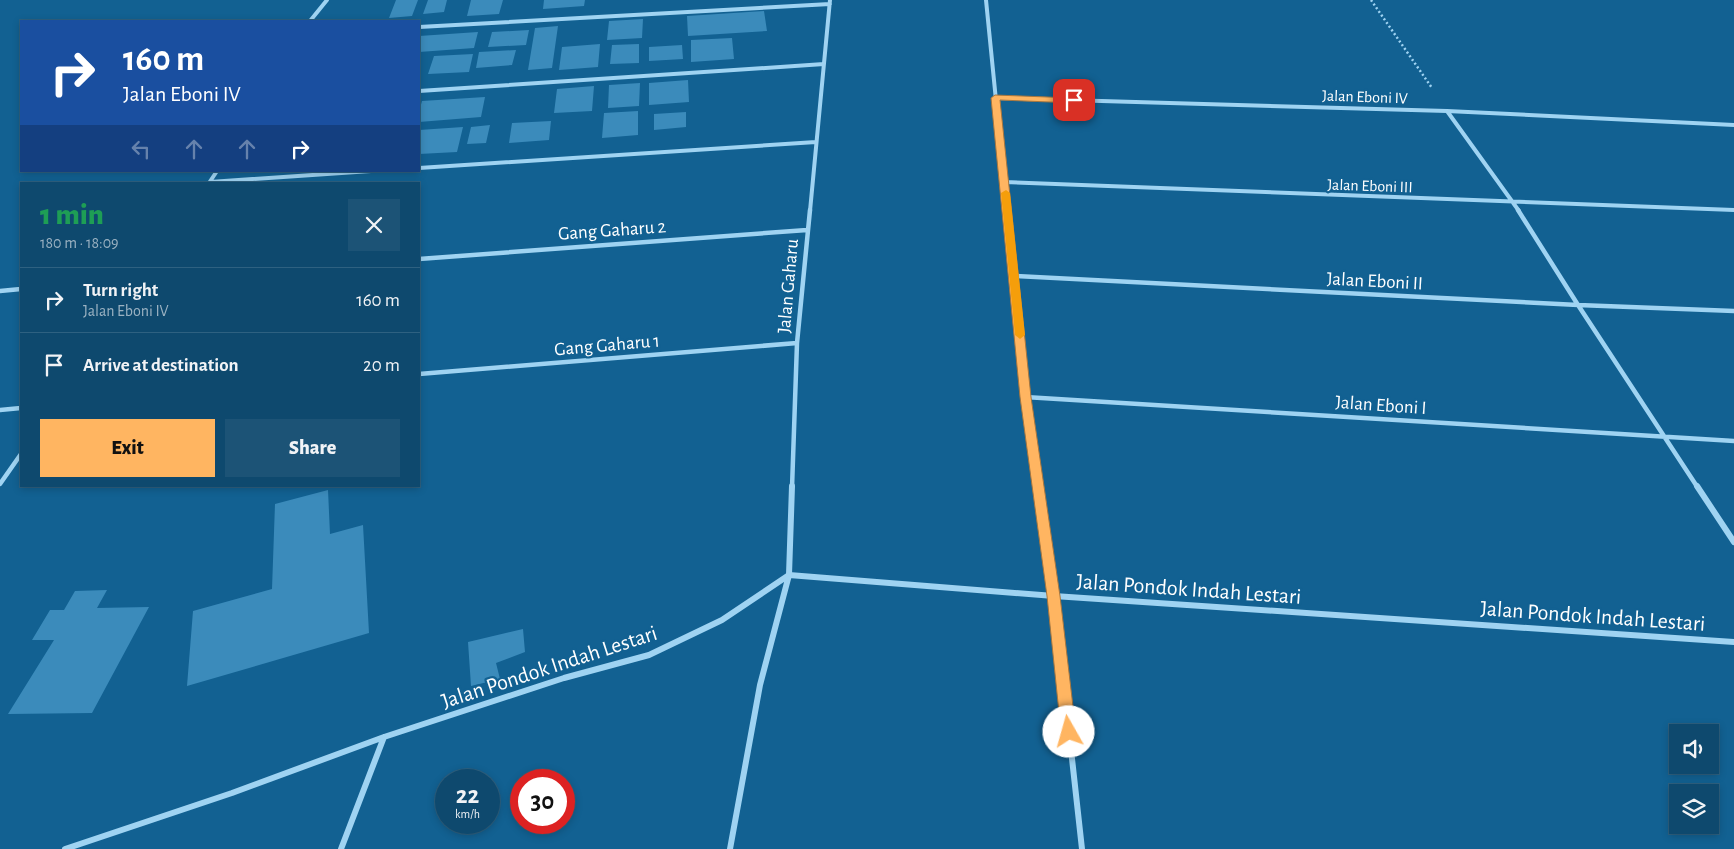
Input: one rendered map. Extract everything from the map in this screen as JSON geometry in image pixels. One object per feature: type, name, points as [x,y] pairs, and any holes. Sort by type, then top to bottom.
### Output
[{"type":"street","points":[[311,20],[327,0]]},
{"type":"street","points":[[986,0],[1025,397],[1054,596],[1082,849]]},
{"type":"street","points":[[420,28],[830,2]]},
{"type":"street","name":"Jalan Gaharu","points":[[730,849],[760,685],[789,575],[797,343],[830,2]]},
{"type":"street","points":[[420,91],[824,64]]},
{"type":"street","name":"Jalan Eboni IV","points":[[995,98],[1448,111],[1734,125]]},
{"type":"street","points":[[1448,111],[1514,203],[1578,305],[1734,542]]},
{"type":"street","points":[[420,168],[816,142]]},
{"type":"street","points":[[223,182],[358,172]]},
{"type":"street","name":"Jalan Eboni III","points":[[1005,182],[1734,210]]},
{"type":"street","name":"Gang Gaharu 2","points":[[420,258],[808,230]]},
{"type":"street","name":"Jalan Eboni II","points":[[1014,276],[1578,305],[1734,311]]},
{"type":"street","points":[[0,291],[20,289]]},
{"type":"street","name":"Gang Gaharu 1","points":[[420,374],[797,343]]},
{"type":"street","name":"Jalan Eboni I","points":[[1025,397],[1734,440]]},
{"type":"street","points":[[0,410],[20,408]]},
{"type":"street","points":[[0,484],[20,455]]},
{"type":"street","name":"Jalan Pondok Indah Lestari","points":[[65,849],[232,793],[384,737],[564,678],[649,655],[722,620],[789,575],[1054,596],[1734,642]]},
{"type":"street","points":[[341,849],[384,737]]},
{"type":"path","points":[[1371,0],[1448,111]]},
{"type":"building","points":[[396,0],[418,0],[412,16],[389,18]]},
{"type":"building","points":[[428,0],[447,0],[444,12],[423,14]]},
{"type":"building","points":[[471,0],[503,0],[499,14],[467,16]]},
{"type":"building","points":[[544,0],[585,0],[584,6],[543,9]]},
{"type":"building","points":[[764,11],[767,31],[688,36],[687,16]]},
{"type":"building","points":[[643,19],[642,38],[607,40],[609,21]]},
{"type":"building","points":[[558,26],[552,68],[528,70],[535,28]]},
{"type":"building","points":[[529,30],[526,45],[488,47],[492,32]]},
{"type":"building","points":[[478,32],[474,48],[420,52],[420,36]]},
{"type":"building","points":[[732,38],[734,59],[691,62],[691,40]]},
{"type":"building","points":[[600,44],[598,67],[559,70],[562,47]]},
{"type":"building","points":[[639,44],[639,63],[610,64],[612,45]]},
{"type":"building","points":[[682,45],[683,59],[649,61],[649,47]]},
{"type":"building","points":[[516,50],[512,65],[476,68],[479,52]]},
{"type":"building","points":[[473,54],[469,72],[428,74],[434,56]]},
{"type":"building","points":[[688,80],[689,102],[649,105],[649,83]]},
{"type":"building","points":[[640,83],[639,106],[608,108],[609,85]]},
{"type":"building","points":[[594,86],[592,111],[554,113],[557,89]]},
{"type":"building","points":[[485,97],[481,117],[420,122],[422,101]]},
{"type":"building","points":[[638,111],[638,135],[602,138],[604,113]]},
{"type":"building","points":[[686,112],[686,127],[654,130],[654,114]]},
{"type":"building","points":[[551,121],[549,140],[509,143],[512,123]]},
{"type":"building","points":[[490,125],[486,143],[467,144],[471,127]]},
{"type":"building","points":[[463,127],[457,152],[420,154],[420,130]]},
{"type":"building","points":[[328,490],[330,534],[363,525],[369,633],[187,686],[193,611],[272,589],[275,504]]},
{"type":"building","points":[[107,590],[97,608],[149,607],[92,713],[8,714],[54,640],[32,640],[50,610],[64,610],[75,591]]},
{"type":"building","points":[[523,629],[525,652],[496,663],[500,679],[471,686],[468,642]]},
{"type":"slow traffic","points":[[1006,193],[1020,335]]},
{"type":"route","points":[[1069,732],[1054,596],[1025,397],[1005,182],[995,98],[1074,100]]}]
